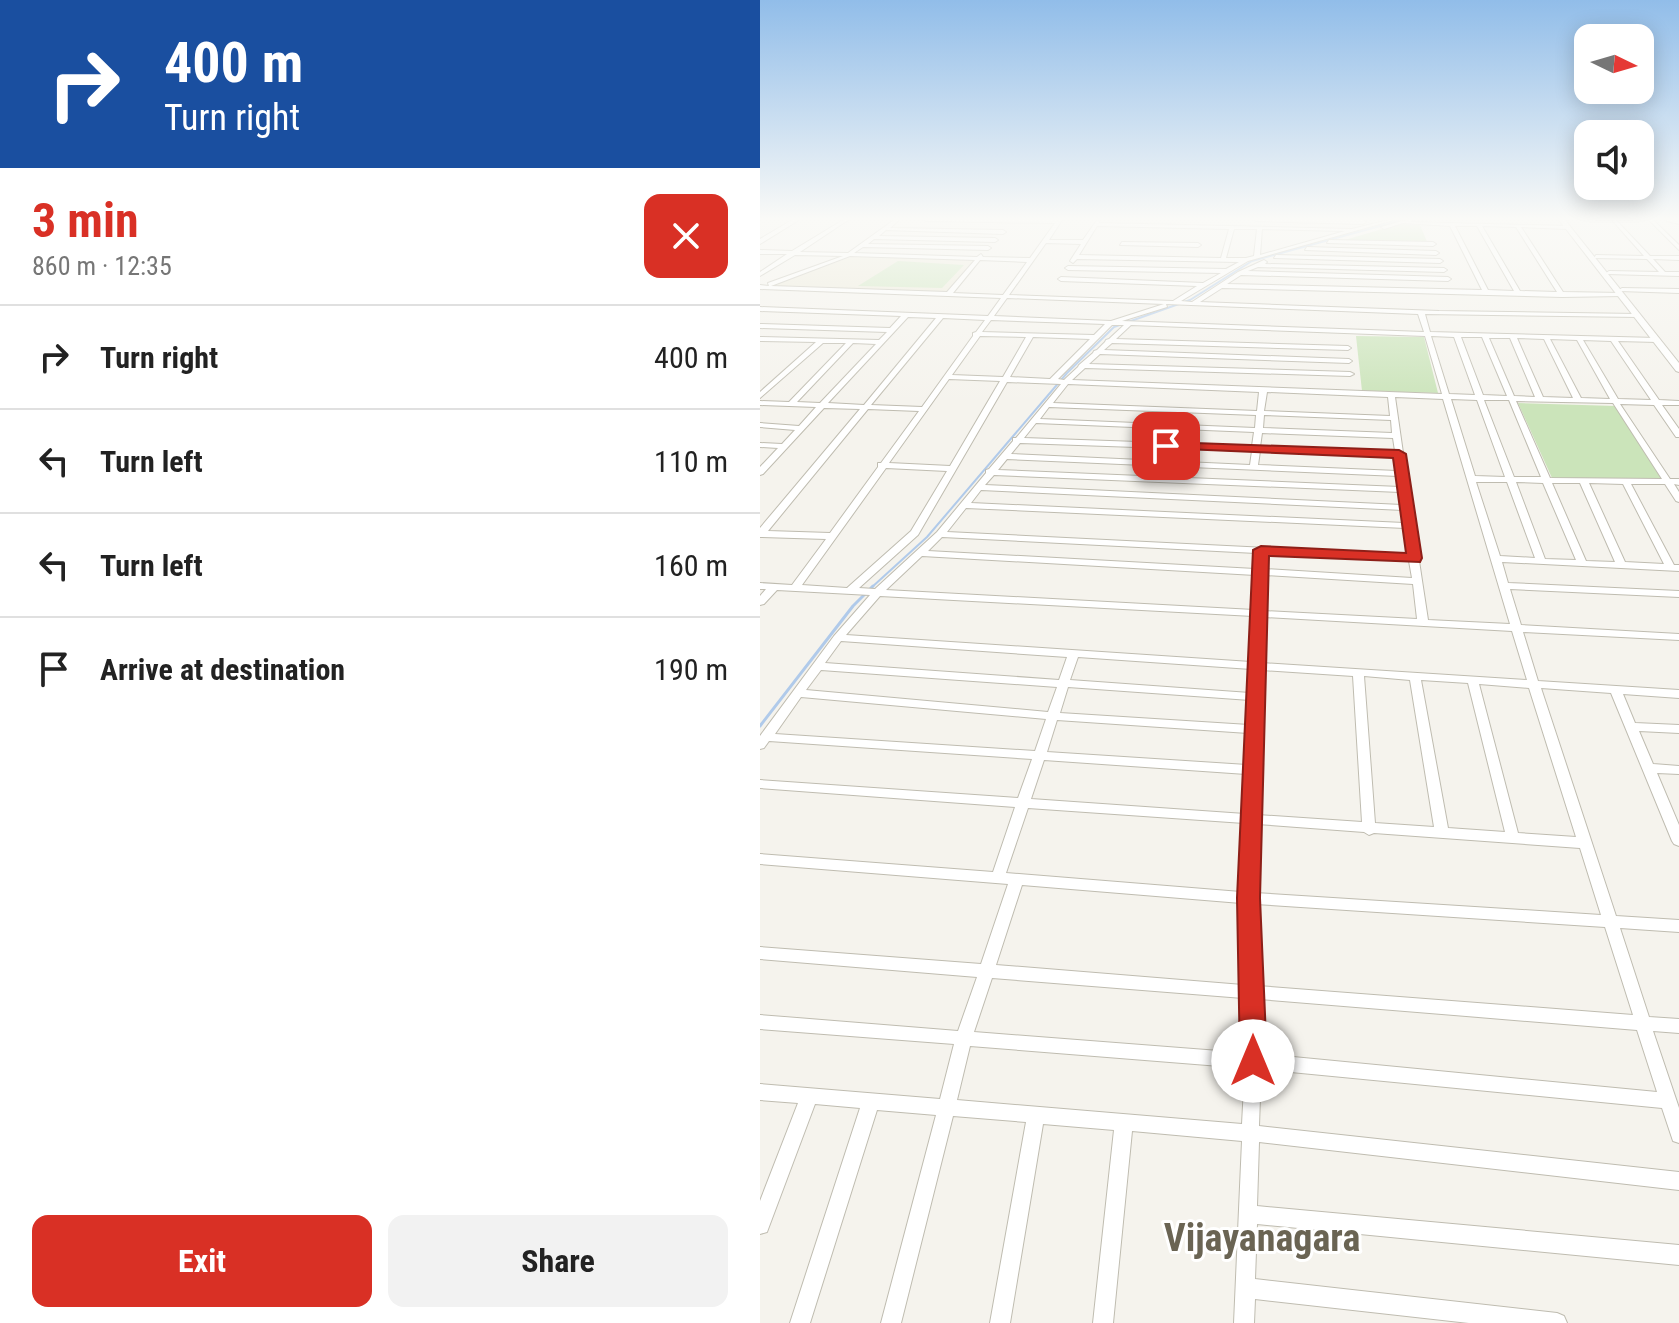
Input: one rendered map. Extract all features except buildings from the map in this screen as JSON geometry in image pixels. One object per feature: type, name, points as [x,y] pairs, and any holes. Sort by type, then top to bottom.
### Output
[{"type":"street","points":[[948,295],[959,282]]},
{"type":"street","points":[[795,588],[1014,282]]},
{"type":"street","points":[[1048,299],[1059,282]]},
{"type":"street","points":[[1127,282],[1205,285]]},
{"type":"street","points":[[1052,381],[1093,337],[1119,323],[1171,303],[1211,282]]},
{"type":"street","points":[[1192,304],[1228,282]]},
{"type":"street","points":[[1449,282],[1465,314]]},
{"type":"street","points":[[1480,282],[1486,293]]},
{"type":"street","points":[[1512,282],[1518,293]]},
{"type":"street","points":[[1554,282],[1562,295]]},
{"type":"street","points":[[1613,282],[1679,362]]},
{"type":"street","points":[[1615,282],[1679,369]]},
{"type":"street","points":[[760,286],[1421,313],[1637,316]]},
{"type":"street","points":[[1222,286],[1562,295],[1678,291]]},
{"type":"street","points":[[760,309],[1428,335],[1657,340]]},
{"type":"street","points":[[1421,313],[1534,685],[1679,1135]]},
{"type":"street","points":[[762,467],[907,314]]},
{"type":"street","points":[[760,533],[942,315]]},
{"type":"street","points":[[764,741],[838,638],[878,592],[940,534],[1046,405],[1108,341],[1119,323]]},
{"type":"street","points":[[760,326],[891,330]]},
{"type":"street","points":[[1348,332],[1350,374],[1355,394]]},
{"type":"street","points":[[975,334],[1093,337]]},
{"type":"street","points":[[851,590],[915,533],[1031,335]]},
{"type":"street","points":[[1457,336],[1514,481],[1541,562]]},
{"type":"street","points":[[1485,336],[1582,563]]},
{"type":"street","points":[[1513,337],[1540,399]]},
{"type":"street","points":[[1546,337],[1578,400]]},
{"type":"street","points":[[1579,338],[1615,401],[1679,499]]},
{"type":"street","points":[[760,339],[880,342]]},
{"type":"street","points":[[1613,339],[1679,435]]},
{"type":"street","points":[[760,351],[774,340]]},
{"type":"street","points":[[760,396],[821,341]]},
{"type":"street","points":[[791,404],[852,341]]},
{"type":"street","points":[[1108,341],[1348,348]]},
{"type":"street","points":[[1096,352],[1349,361]]},
{"type":"street","points":[[1081,366],[1350,374]]},
{"type":"street","points":[[946,377],[1263,391],[1679,403]]},
{"type":"street","points":[[1254,467],[1263,391]]},
{"type":"street","points":[[1391,395],[1423,623]]},
{"type":"street","points":[[760,403],[922,409]]},
{"type":"street","points":[[1046,405],[1394,418]]},
{"type":"street","points":[[1033,421],[1397,436]]},
{"type":"street","points":[[760,425],[801,428]]},
{"type":"street","points":[[1016,440],[1399,454]]},
{"type":"street","points":[[760,445],[784,446]]},
{"type":"street","points":[[1003,456],[1403,474]]},
{"type":"street","points":[[881,465],[952,469]]},
{"type":"street","points":[[989,472],[1406,490]]},
{"type":"street","points":[[1472,479],[1679,482]]},
{"type":"street","points":[[1584,482],[1621,565]]},
{"type":"street","points":[[1626,482],[1675,568]]},
{"type":"street","points":[[978,487],[1408,508]]},
{"type":"street","points":[[964,505],[1411,526]]},
{"type":"street","points":[[760,533],[832,536]]},
{"type":"street","points":[[940,534],[1414,558]]},
{"type":"street","points":[[1244,1323],[1253,1061],[1248,898],[1261,550]]},
{"type":"street","points":[[921,553],[1417,581]]},
{"type":"street","points":[[1495,559],[1675,568]]},
{"type":"street","points":[[760,586],[1679,637]]},
{"type":"street","points":[[1503,586],[1679,594]]},
{"type":"street","points":[[760,602],[774,587]]},
{"type":"street","points":[[838,638],[1679,694]]},
{"type":"street","points":[[998,877],[1074,653]]},
{"type":"street","points":[[817,666],[1254,697]]},
{"type":"street","points":[[1358,672],[1369,830]]},
{"type":"street","points":[[1415,678],[1442,834]]},
{"type":"street","points":[[1473,681],[1513,838]]},
{"type":"street","points":[[1616,691],[1649,768],[1674,816],[1679,841]]},
{"type":"street","points":[[798,693],[1053,716],[1253,729]]},
{"type":"street","points":[[1632,727],[1679,729]]},
{"type":"street","points":[[764,741],[1041,754],[1252,770]]},
{"type":"street","points":[[1649,768],[1679,770]]},
{"type":"street","points":[[760,784],[1584,843]]},
{"type":"street","points":[[760,859],[1248,898],[1679,926]]},
{"type":"street","points":[[891,1323],[964,1038],[1017,879]]},
{"type":"street","points":[[760,953],[1679,1026]]},
{"type":"street","points":[[760,1022],[1253,1061],[1668,1101]]},
{"type":"street","points":[[760,1092],[1251,1133],[1679,1181]]},
{"type":"street","points":[[760,1225],[810,1095]]},
{"type":"street","points":[[800,1323],[871,1102]]},
{"type":"street","points":[[1000,1323],[1036,1114]]},
{"type":"street","points":[[1103,1323],[1124,1122]]},
{"type":"street","points":[[1249,1214],[1679,1255]]},
{"type":"street","points":[[1247,1288],[1523,1322],[1557,1323]]},
{"type":"shaded area","points":[[779,282],[955,282],[946,292],[767,286]]},
{"type":"green space","points":[[865,282],[948,282],[942,288],[858,286]]},
{"type":"green space","points":[[1356,336],[1424,337],[1438,393],[1362,391]]},
{"type":"green space","points":[[1518,403],[1615,406],[1663,479],[1552,478]]},
{"type":"waterway","points":[[871,588],[927,537],[1067,373],[1114,327],[1190,300],[1219,282]]},
{"type":"waterway","points":[[760,726],[853,606],[871,588]]},
{"type":"district","name":"Vijayanagara","points":[[1262,1238]]},
{"type":"route","points":[[1166,446],[1399,454],[1406,490],[1414,558],[1261,550],[1248,898],[1253,1061]]}]
